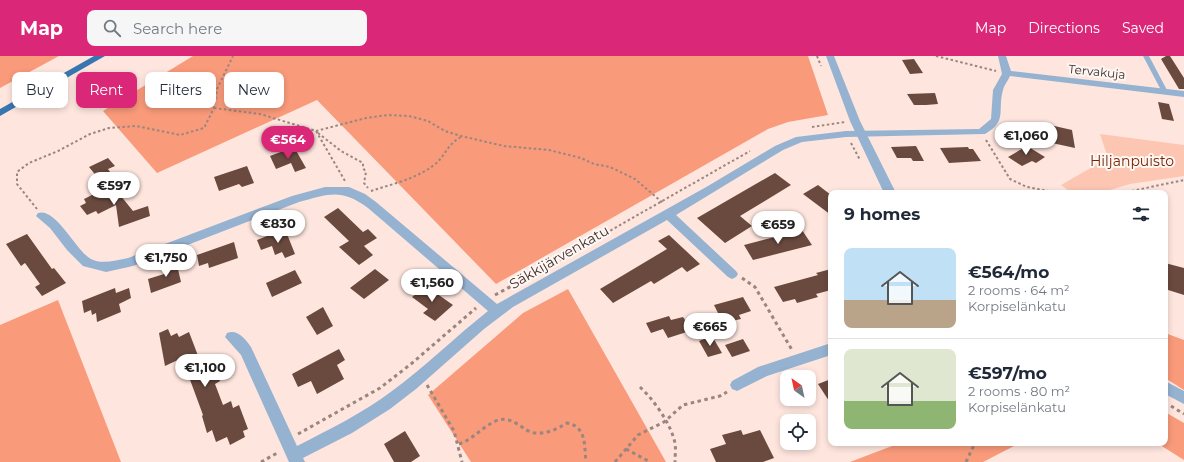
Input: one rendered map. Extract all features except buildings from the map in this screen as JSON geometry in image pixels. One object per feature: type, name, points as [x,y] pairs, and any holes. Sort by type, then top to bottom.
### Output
[{"type":"highway","points":[[0,113],[101,56]]},
{"type":"street","points":[[830,56],[855,121],[889,190]]},
{"type":"street","points":[[980,132],[992,126],[998,112],[998,89],[1006,78],[1007,73],[1002,56]]},
{"type":"street","name":"Tervakuja","points":[[1007,73],[1022,76],[1184,94]]},
{"type":"street","name":"Säkkijärvenkatu","points":[[294,455],[368,416],[422,377],[453,347],[496,311],[665,208],[780,148],[800,139],[846,134],[980,132]]},
{"type":"street","points":[[42,216],[54,225],[71,247],[87,263],[106,267],[116,267],[164,251],[296,199],[324,191],[348,191],[366,194],[496,311]]},
{"type":"street","points":[[665,208],[732,274]]},
{"type":"street","points":[[232,337],[246,351],[294,455]]},
{"type":"street","points":[[737,385],[763,371],[828,350]]},
{"type":"street","points":[[1168,389],[1184,398]]},
{"type":"lane","points":[[1146,56],[1165,92]]},
{"type":"path","points":[[216,95],[217,89],[233,56]]},
{"type":"path","points":[[936,56],[1007,73]]},
{"type":"path","points":[[42,216],[17,184],[17,172],[29,163],[58,151],[90,134],[109,128],[136,126],[180,135],[204,128],[214,108],[260,114],[316,131],[341,151],[363,163],[363,168],[366,172],[364,183],[366,194],[387,184],[410,180],[441,158],[452,142],[462,136]]},
{"type":"path","points":[[316,131],[366,118],[388,115],[409,116],[428,121],[445,131],[462,136],[504,146],[549,150],[581,158],[594,164],[610,167],[635,179],[665,208]]},
{"type":"path","points":[[316,131],[335,162],[338,171],[348,185],[348,191]]},
{"type":"path","points":[[980,132],[1010,179],[1027,187],[1043,190]]},
{"type":"path","points":[[1136,190],[1184,180]]},
{"type":"path","points":[[732,274],[755,287],[798,359]]},
{"type":"path","points":[[422,377],[447,416],[459,444],[462,462]]},
{"type":"path","points":[[615,462],[638,434],[664,422],[683,406],[720,396],[737,385]]},
{"type":"path","points":[[640,387],[646,392],[650,400],[659,410],[674,441],[675,462]]},
{"type":"path","points":[[1168,405],[1184,414]]},
{"type":"path","points":[[459,444],[468,441],[488,426],[499,420],[514,421],[534,433],[555,430],[567,423],[576,425],[582,432],[586,462]]},
{"type":"path","points":[[966,462],[974,446]]},
{"type":"path","points":[[626,449],[650,462]]},
{"type":"path","points":[[260,462],[294,455]]},
{"type":"green space","name":"Hiljanpuisto","points":[[1100,134],[1184,145],[1184,176],[1130,184],[1110,190],[1068,190],[1061,185],[1108,158]]},
{"type":"shaded area","points":[[0,56],[59,56],[30,72],[12,72],[12,81],[0,88]]},
{"type":"shaded area","points":[[193,56],[808,56],[828,115],[788,122],[768,129],[496,284],[317,100],[157,173],[103,111],[108,108],[137,108],[137,90],[145,85],[145,108],[216,108],[216,72],[167,72]]},
{"type":"shaded area","points":[[568,289],[666,462],[471,462],[428,395],[523,313]]},
{"type":"shaded area","points":[[58,300],[121,462],[0,462],[0,325]]},
{"type":"shaded area","points":[[1168,334],[1184,340],[1184,390],[1168,380]]},
{"type":"shaded area","points":[[1168,414],[1184,423],[1184,460],[1162,446],[1168,446]]},
{"type":"shaded area","points":[[892,446],[1014,446],[983,462],[850,462]]}]
